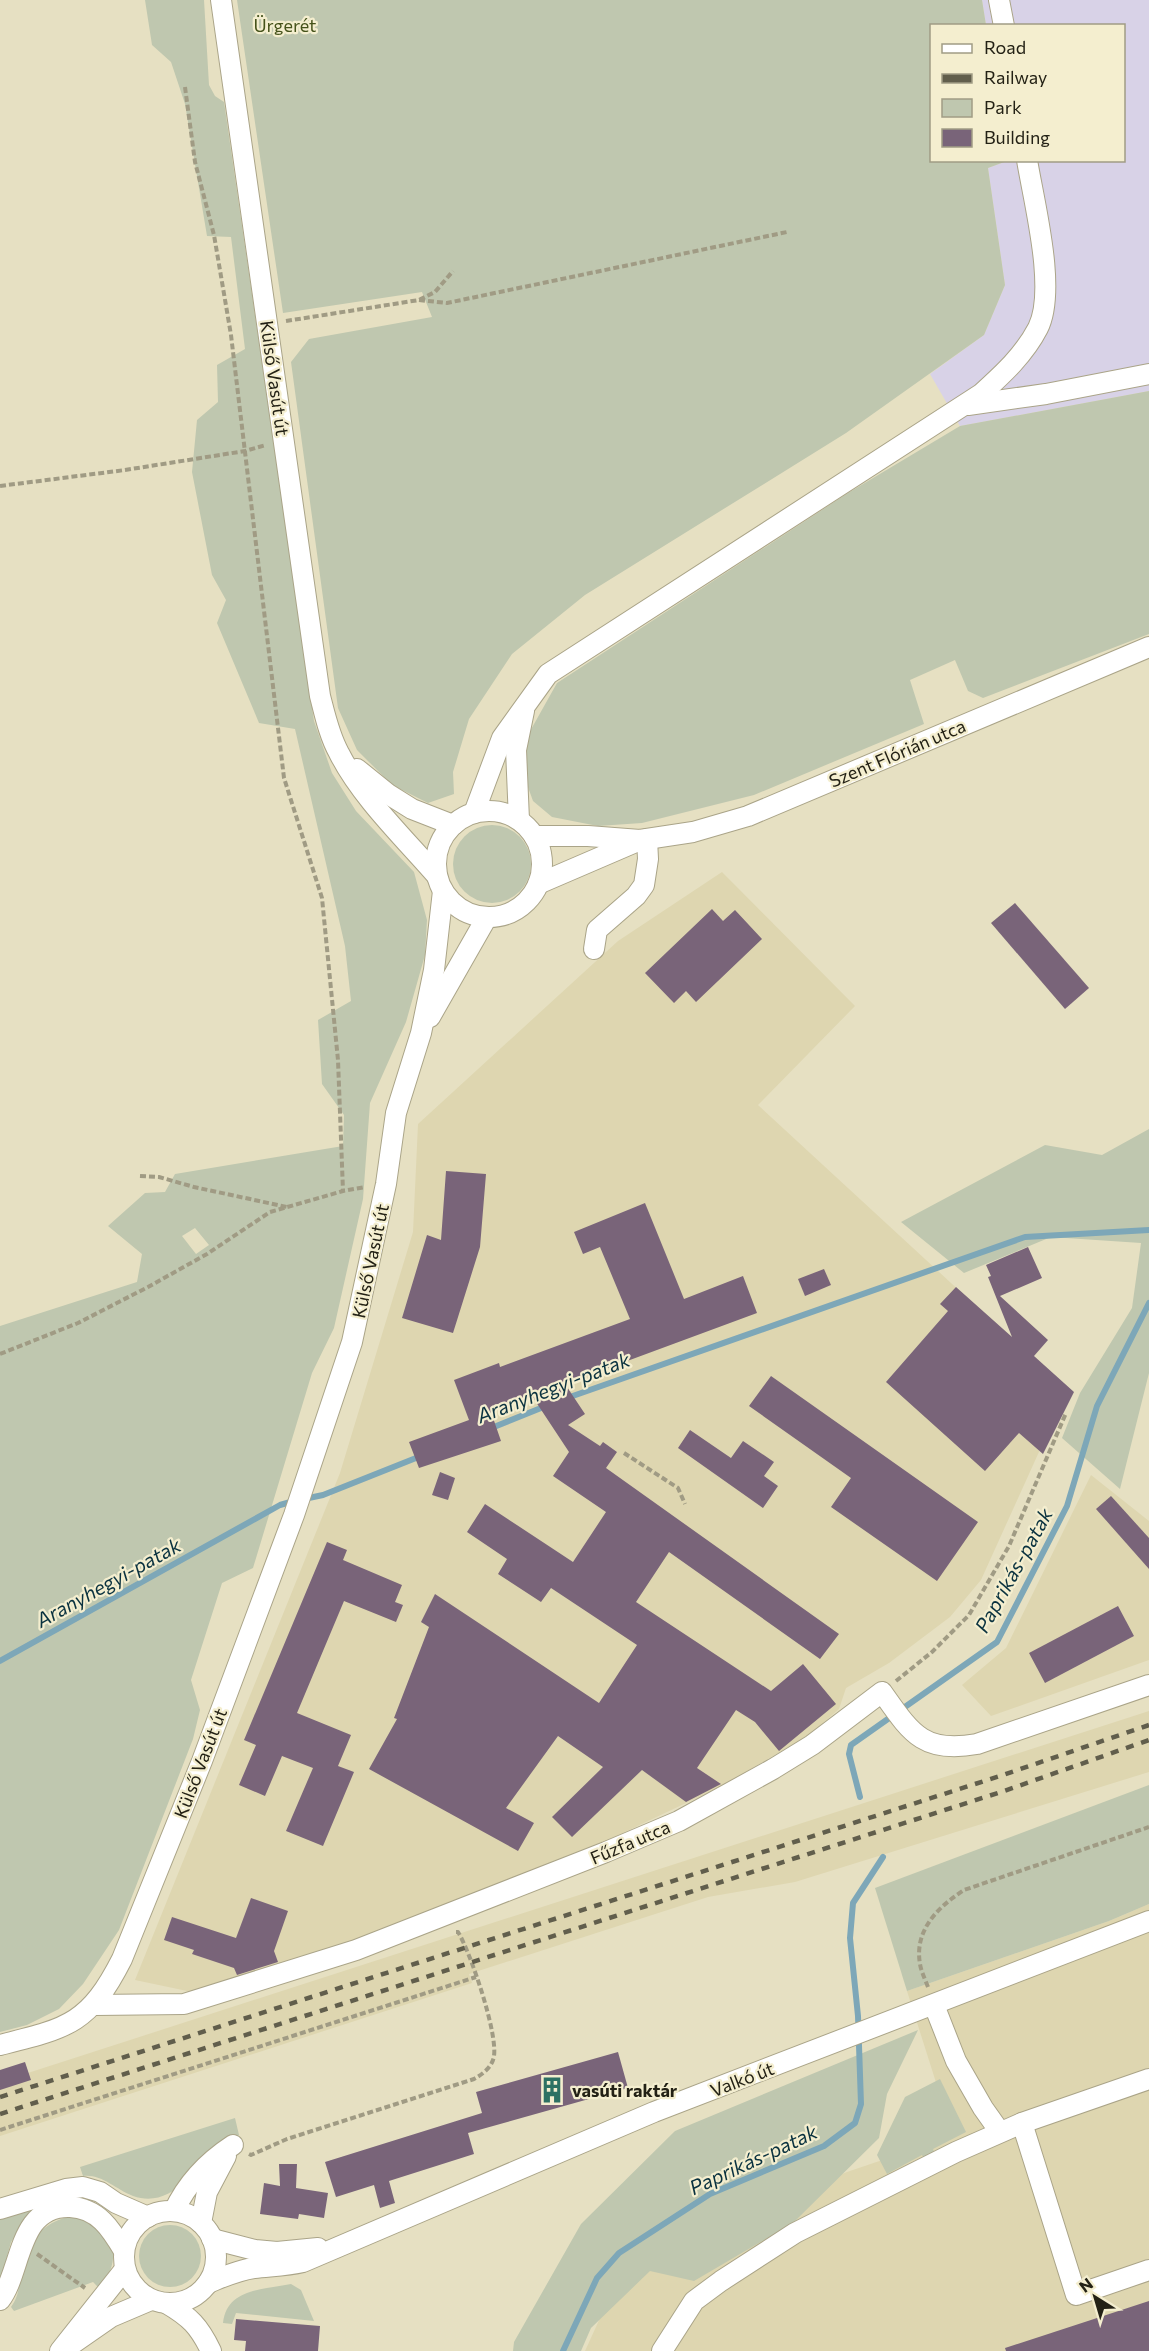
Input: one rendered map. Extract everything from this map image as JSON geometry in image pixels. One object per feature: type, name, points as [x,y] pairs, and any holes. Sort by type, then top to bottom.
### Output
[{"type":"street","name":"Külső Vasút út","points":[[0,2045],[60,2028],[80,2017],[94,2005],[109,1984],[122,1959],[202,1761],[294,1515],[352,1342],[386,1184],[396,1113],[421,1033],[434,970],[440,883],[376,807],[339,754],[329,730],[320,696],[221,0]]},
{"type":"street","points":[[999,0],[1004,24]]},
{"type":"street","points":[[474,813],[502,738],[525,702],[548,674],[981,394],[1011,367],[1039,327],[1046,301],[1045,272],[1027,162]]},
{"type":"street","points":[[962,406],[1046,394],[1149,374]]},
{"type":"street","name":"Szent Flórián utca","points":[[538,884],[644,840],[693,832],[748,816],[1149,647]]},
{"type":"street","points":[[519,820],[516,750],[525,702]]},
{"type":"street","name":"Külső Vasút út","points":[[339,754],[388,794],[412,809],[453,825]]},
{"type":"street","points":[[495,811],[519,820],[534,836],[542,855],[538,884],[533,893],[520,907],[503,915],[487,917],[467,912],[453,903],[440,883],[436,860],[440,843],[453,825],[474,813],[495,811]]},
{"type":"street","name":"Szent Flórián utca","points":[[534,836],[588,836],[644,840]]},
{"type":"street","points":[[594,949],[597,930],[636,896],[644,885],[648,860],[644,840]]},
{"type":"street","name":"Külső Vasút út","points":[[421,1033],[487,917]]},
{"type":"street","points":[[886,1699],[911,1730],[932,1745],[954,1748],[1149,1684]]},
{"type":"street","name":"Fűzfa utca","points":[[94,2005],[184,2004],[356,1950],[679,1821],[773,1769],[886,1699]]},
{"type":"street","name":"Valkó út","points":[[206,2286],[235,2272],[303,2262],[584,2140],[1149,1922]]},
{"type":"street","points":[[934,2004],[956,2061],[983,2108],[1000,2132]]},
{"type":"street","points":[[662,2351],[694,2301],[795,2233],[1000,2132],[1149,2079]]},
{"type":"street","points":[[1022,2123],[1076,2295],[1149,2270]]},
{"type":"street","points":[[174,2211],[182,2194],[194,2178],[216,2156],[233,2145],[218,2168],[207,2192],[206,2231],[216,2261],[199,2308],[202,2332]]},
{"type":"street","points":[[0,2209],[66,2189],[83,2187],[100,2192],[116,2203],[148,2217]]},
{"type":"street","points":[[0,2300],[8,2287],[22,2243],[40,2217],[52,2210],[73,2207],[93,2213],[104,2222],[124,2260],[135,2288],[185,2314],[202,2332],[211,2351]]},
{"type":"street","points":[[60,2351],[124,2260],[132,2231],[148,2217],[174,2211],[188,2215],[206,2231],[255,2250],[277,2252],[339,2247]]},
{"type":"street","points":[[60,2351],[111,2317],[158,2301],[180,2302],[194,2296],[206,2286]]},
{"type":"path","points":[[185,87],[195,162],[214,235],[231,335],[284,778],[322,898],[338,1060],[343,1191]]},
{"type":"path","points":[[268,324],[419,300],[447,303],[787,232]]},
{"type":"path","points":[[419,300],[435,292],[453,271]]},
{"type":"path","points":[[0,486],[125,470],[245,451]]},
{"type":"path","points":[[140,1176],[159,1177],[194,1187],[288,1207]]},
{"type":"path","points":[[0,1354],[78,1323],[207,1254],[270,1212],[343,1191],[386,1184]]},
{"type":"path","points":[[886,1699],[969,1615],[1009,1546],[1066,1413]]},
{"type":"path","points":[[624,1453],[678,1488],[685,1504]]},
{"type":"path","points":[[934,2004],[920,1963],[921,1942],[931,1917],[946,1902],[964,1890],[1149,1827]]},
{"type":"path","points":[[251,2155],[287,2139],[474,2079],[483,2074],[493,2061],[495,2036],[465,1942]]},
{"type":"path","points":[[0,2130],[476,1977]]},
{"type":"path","points":[[22,2243],[88,2290]]},
{"type":"shaded area","points":[[982,0],[1149,0],[1149,391],[960,426],[930,374],[984,335],[1005,285],[988,168],[1004,162],[1125,162],[1125,24],[986,24]]},
{"type":"shaded area","points":[[722,872],[855,1006],[758,1105],[1067,1390],[981,1580],[950,1617],[889,1663],[846,1688],[839,1709],[810,1734],[724,1785],[589,1849],[418,1918],[238,1979],[192,1992],[135,1980],[340,1473],[413,1232],[418,1124],[618,941]]},
{"type":"shaded area","points":[[1091,1475],[1149,1521],[1149,1660],[991,1716],[962,1685],[1006,1648]]},
{"type":"shaded area","points":[[1149,1711],[1149,1772],[795,1882],[708,1897],[469,1974],[472,1983],[0,2136],[0,2082]]},
{"type":"shaded area","points":[[1149,1904],[1149,2351],[585,2351],[626,2261],[847,2172],[953,2136],[907,1991],[1109,1921]]},
{"type":"green space","points":[[145,0],[204,0],[209,85],[215,96],[224,102],[314,721],[332,773],[356,811],[414,872],[427,920],[425,955],[406,1022],[370,1103],[363,1199],[334,1328],[312,1373],[253,1568],[222,1583],[191,1680],[200,1710],[193,1739],[119,1930],[83,1984],[59,2009],[27,2025],[0,2032],[0,1326],[137,1282],[142,1254],[108,1226],[145,1193],[165,1192],[175,1174],[343,1146],[344,1115],[322,1084],[318,1020],[351,1001],[345,946],[295,729],[259,723],[217,623],[226,600],[212,575],[192,472],[197,420],[218,402],[217,365],[245,349],[231,237],[207,236],[185,104],[171,62],[152,45]],"holes":[[[195,1228],[209,1245],[196,1254],[182,1236]]]},
{"type":"green space","name":"Ürgerét","points":[[237,0],[982,0],[986,24],[930,24],[930,162],[1004,162],[988,168],[1005,285],[984,335],[846,433],[585,595],[512,654],[469,719],[453,772],[454,794],[428,803],[392,785],[357,750],[338,708],[291,362],[309,339],[432,317],[422,292],[283,313]]},
{"type":"green space","points":[[1149,391],[1149,634],[983,698],[968,691],[955,660],[910,680],[924,724],[754,795],[642,823],[598,826],[552,817],[533,801],[520,765],[529,733],[557,683],[848,493],[960,426]]},
{"type":"green space","points":[[484,825],[500,825],[514,831],[525,842],[531,856],[531,872],[525,886],[514,897],[500,903],[484,903],[470,897],[459,886],[453,872],[453,856],[459,842],[470,831]]},
{"type":"green space","points":[[1149,1129],[1149,1373],[1120,1489],[1062,1438],[1080,1393],[1132,1308],[1141,1243],[1051,1237],[964,1273],[901,1222],[1045,1145],[1102,1155]]},
{"type":"green space","points":[[1149,1785],[1149,1904],[1109,1921],[907,1991],[875,1888]]},
{"type":"green space","points":[[918,2030],[887,2094],[879,2138],[793,2223],[694,2281],[650,2271],[591,2328],[581,2351],[513,2351],[514,2342],[581,2224],[675,2131]]},
{"type":"green space","points":[[940,2079],[966,2132],[933,2149],[938,2161],[928,2166],[922,2155],[887,2174],[877,2155],[905,2097]]},
{"type":"green space","points":[[235,2118],[239,2135],[217,2151],[190,2178],[170,2193],[146,2199],[126,2193],[96,2177],[83,2176],[80,2167]]},
{"type":"green space","points":[[50,2199],[23,2225],[11,2242],[0,2282],[0,2215]]},
{"type":"green space","points":[[72,2216],[98,2226],[106,2234],[113,2253],[108,2276],[100,2289],[93,2282],[14,2311],[11,2307],[18,2290],[22,2261],[29,2245],[47,2226]]},
{"type":"green space","points":[[170,2225],[182,2227],[192,2234],[199,2244],[201,2256],[199,2268],[192,2278],[182,2285],[170,2287],[158,2285],[148,2278],[141,2268],[139,2256],[141,2244],[148,2234],[158,2227]]},
{"type":"green space","points":[[291,2284],[301,2290],[314,2321],[236,2313],[232,2324],[223,2323],[231,2303],[239,2297],[258,2290]]},
{"type":"building","points":[[1015,903],[1089,988],[1065,1009],[991,923]]},
{"type":"building","points":[[712,909],[723,921],[735,910],[762,939],[696,1002],[686,991],[674,1003],[645,973]]},
{"type":"building","points":[[446,1171],[486,1174],[480,1247],[453,1333],[402,1318],[427,1235],[441,1240]]},
{"type":"building","points":[[645,1203],[684,1299],[743,1276],[757,1313],[565,1384],[585,1414],[568,1425],[600,1446],[603,1442],[617,1452],[606,1468],[839,1634],[820,1659],[669,1552],[636,1602],[771,1691],[803,1664],[836,1704],[779,1751],[755,1722],[736,1710],[697,1768],[721,1784],[686,1802],[642,1770],[572,1837],[552,1817],[603,1767],[558,1736],[506,1808],[534,1823],[518,1851],[369,1769],[397,1719],[394,1718],[429,1627],[421,1622],[435,1594],[599,1703],[637,1645],[551,1588],[541,1602],[498,1574],[507,1559],[467,1532],[485,1504],[573,1562],[606,1512],[553,1476],[569,1452],[532,1396],[491,1412],[501,1441],[419,1468],[409,1442],[469,1420],[454,1380],[499,1363],[500,1367],[630,1319],[600,1247],[583,1254],[574,1232]]},
{"type":"building","points":[[1028,1247],[1042,1278],[1000,1296],[1048,1340],[1034,1356],[1074,1392],[1043,1454],[1019,1433],[985,1471],[886,1382],[948,1311],[940,1304],[956,1287],[1012,1337],[988,1277],[991,1276],[986,1265]]},
{"type":"building","points":[[824,1269],[831,1285],[805,1296],[798,1279]]},
{"type":"building","points":[[771,1376],[978,1522],[937,1581],[831,1507],[851,1478],[749,1406]]},
{"type":"building","points":[[690,1430],[731,1458],[743,1441],[774,1462],[764,1476],[778,1486],[763,1508],[678,1448]]},
{"type":"building","points":[[440,1472],[455,1478],[448,1500],[432,1495]]},
{"type":"building","points":[[1111,1496],[1149,1538],[1149,1569],[1096,1509]]},
{"type":"building","points":[[327,1542],[347,1550],[343,1560],[402,1585],[395,1602],[403,1605],[396,1622],[344,1601],[297,1713],[351,1735],[338,1766],[354,1772],[323,1846],[286,1831],[313,1768],[282,1756],[265,1796],[239,1785],[256,1745],[244,1740]]},
{"type":"building","points":[[1118,1606],[1134,1636],[1045,1683],[1029,1653]]},
{"type":"building","points":[[251,1898],[288,1911],[274,1951],[278,1962],[237,1975],[234,1968],[192,1954],[194,1950],[164,1940],[172,1917],[236,1938]]},
{"type":"building","points":[[618,2052],[628,2088],[468,2133],[474,2154],[389,2181],[395,2203],[380,2208],[374,2185],[336,2197],[325,2162],[482,2113],[476,2092]]},
{"type":"building","points":[[25,2062],[31,2080],[0,2090],[0,2070]]},
{"type":"building","points":[[279,2164],[297,2164],[296,2188],[328,2193],[324,2218],[299,2214],[298,2219],[260,2214],[264,2183],[280,2186]]},
{"type":"building","points":[[1149,2301],[1149,2351],[1006,2351],[1005,2348]]},
{"type":"building","points":[[236,2319],[320,2326],[318,2351],[245,2351],[246,2341],[234,2340]]},
{"type":"waterway","name":"Aranyhegyi-patak","points":[[567,1398],[1025,1237],[1149,1230]]},
{"type":"waterway","name":"Paprikás-patak","points":[[860,1797],[849,1754],[851,1745],[997,1642],[1067,1506],[1097,1406],[1149,1303]]},
{"type":"waterway","name":"Aranyhegyi-patak","points":[[489,1429],[546,1406]]},
{"type":"waterway","name":"Aranyhegyi-patak","points":[[304,1499],[323,1495],[421,1456]]},
{"type":"waterway","name":"Aranyhegyi-patak","points":[[0,1661],[280,1505],[294,1501]]},
{"type":"waterway","name":"Paprikás-patak","points":[[563,2351],[597,2278],[619,2253],[710,2194],[824,2146],[855,2123],[861,2104],[858,2016],[850,1938],[853,1903],[883,1857]]},
{"type":"railway","points":[[0,2097],[1003,1775],[1149,1725]]},
{"type":"railway","points":[[0,2114],[1004,1791],[1149,1740]]},
{"type":"place","name":"vasúti raktár","points":[[552,2090]]}]
